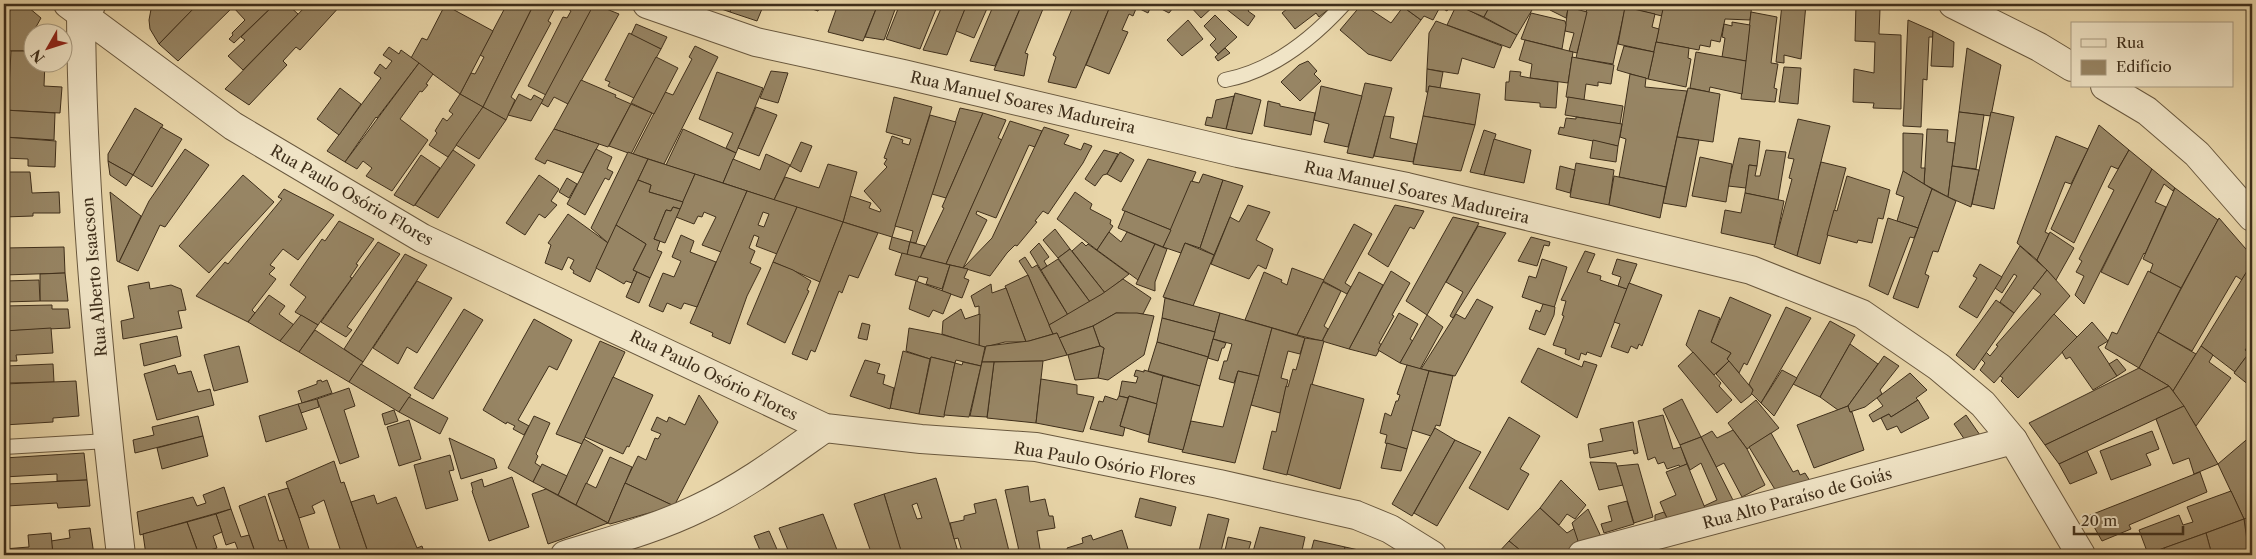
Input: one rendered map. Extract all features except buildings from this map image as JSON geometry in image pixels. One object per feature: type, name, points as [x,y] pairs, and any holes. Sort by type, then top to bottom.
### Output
[{"type":"street","name":"Rua Manuel Soares Madureira","points":[[648,4],[756,42],[903,74],[1238,153],[1407,187],[1751,270],[1862,314],[1939,366],[1983,404],[2013,440],[2081,555]]},
{"type":"street","points":[[1953,4],[2039,47],[2071,66]]},
{"type":"street","name":"Rua Paulo Osório Flores","points":[[80,7],[233,126],[422,238],[825,428],[921,439],[1036,447],[1219,484],[1356,514],[1390,529],[1432,555]]},
{"type":"street","name":"Rua Alberto Isaacson","points":[[80,7],[81,111],[108,441],[120,555]]},
{"type":"street","points":[[2108,88],[2147,111],[2197,154],[2252,217]]},
{"type":"street","points":[[565,555],[660,526],[700,508],[746,483],[825,428]]},
{"type":"street","name":"Rua Alto Paraíso de Goiás","points":[[1582,555],[2013,440]]},
{"type":"lane","points":[[1225,80],[1263,68],[1296,49],[1344,4]]},
{"type":"lane","points":[[4,447],[108,441]]}]
